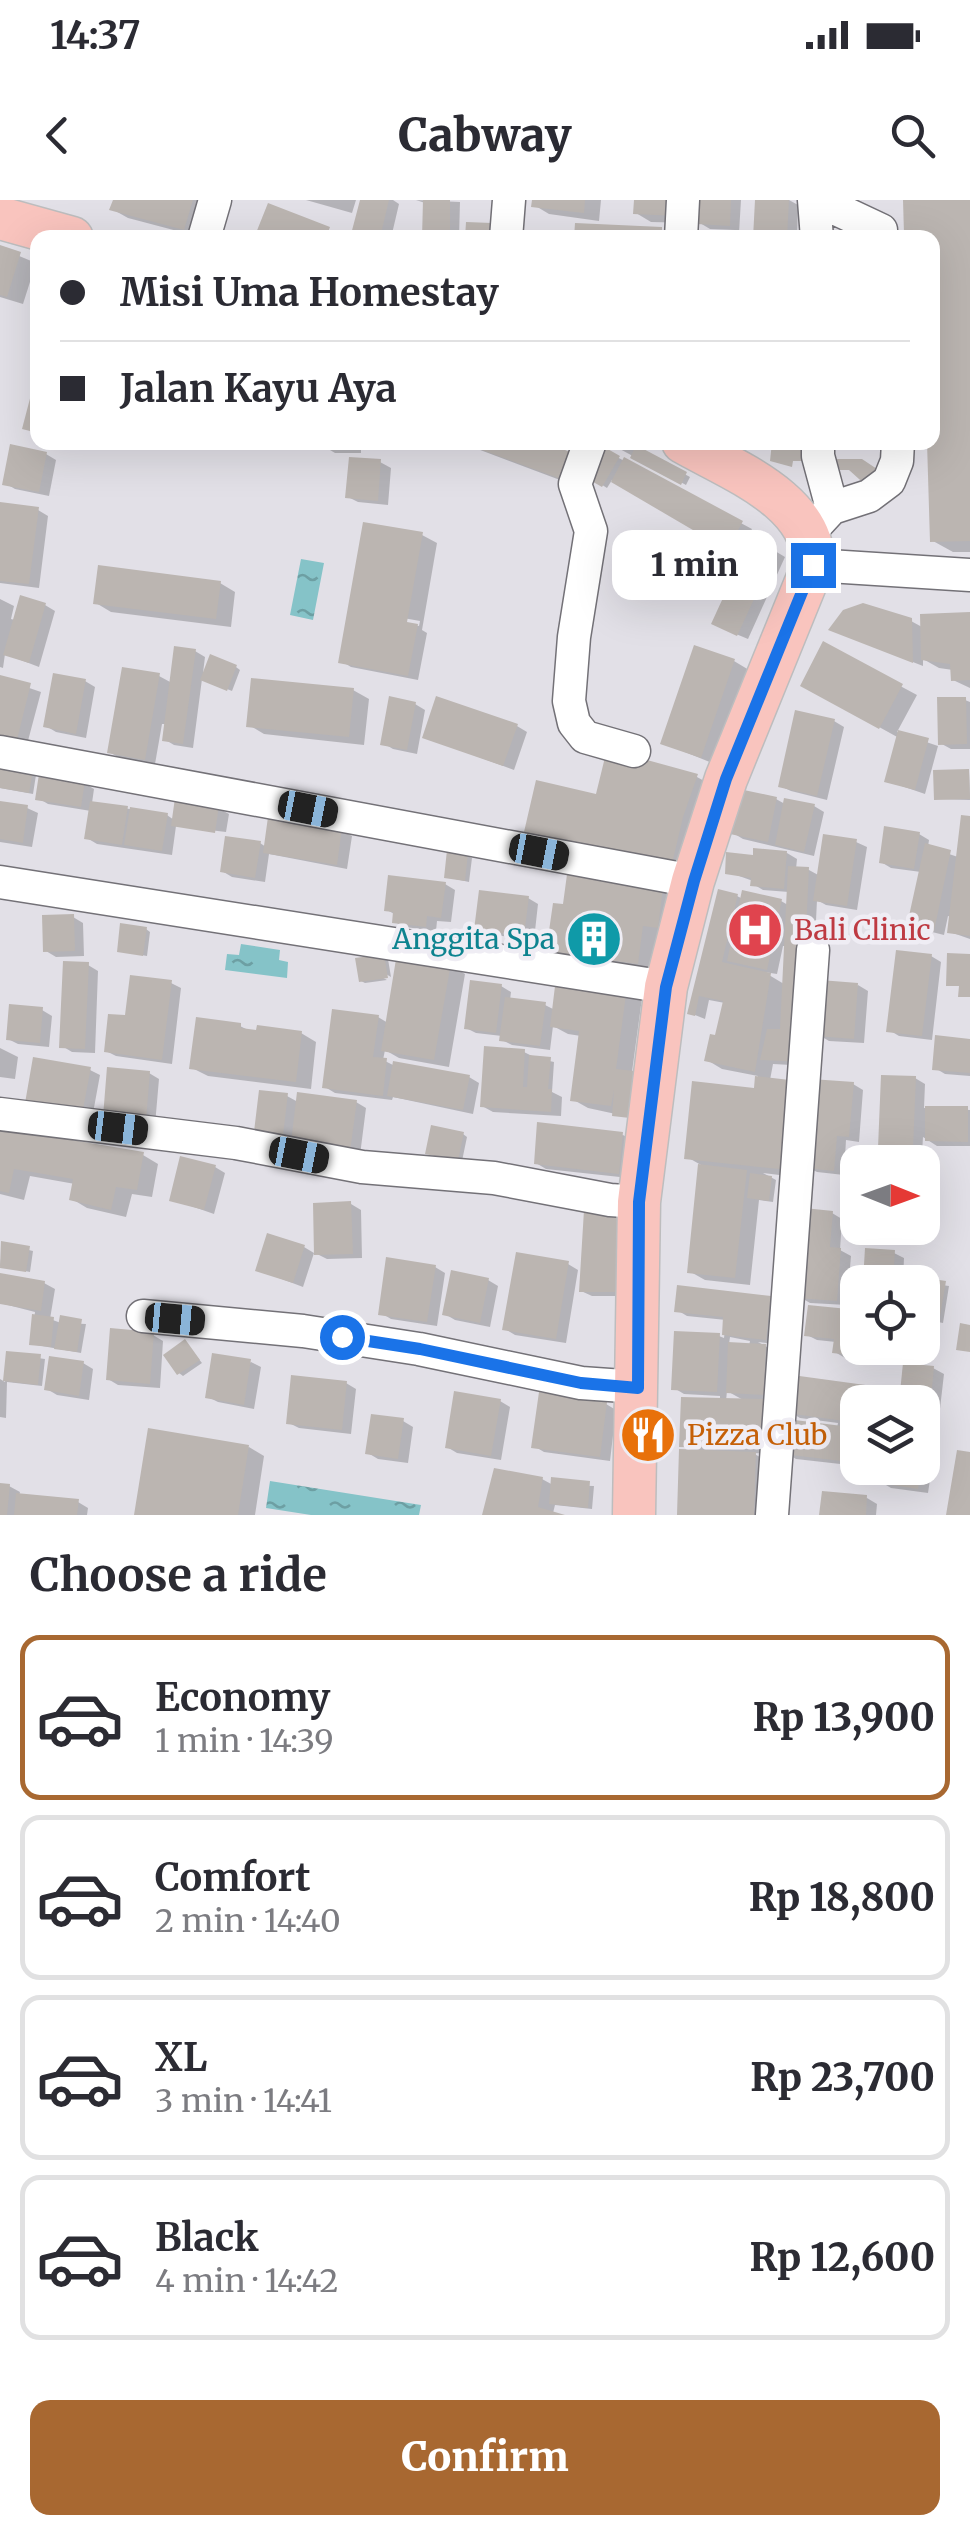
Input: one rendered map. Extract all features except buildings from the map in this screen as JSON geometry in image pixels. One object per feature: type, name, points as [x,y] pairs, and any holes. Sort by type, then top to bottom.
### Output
[{"type":"main road","points":[[0,218],[43,230]]},
{"type":"main road","points":[[634,1515],[639,1202],[666,987],[726,779],[818,536],[774,497],[696,450]]},
{"type":"street","points":[[206,230],[215,200]]},
{"type":"street","points":[[507,230],[509,200]]},
{"type":"street","points":[[681,230],[683,200]]},
{"type":"street","points":[[817,230],[815,200],[880,223]]},
{"type":"street","points":[[587,450],[575,484],[591,532],[574,637],[569,701],[574,723],[586,737],[634,751]]},
{"type":"street","points":[[818,450],[818,536]]},
{"type":"street","points":[[818,536],[889,481],[898,450]]},
{"type":"street","points":[[818,536],[970,574]]},
{"type":"street","points":[[0,752],[694,881]]},
{"type":"street","points":[[0,882],[666,987]]},
{"type":"street","points":[[772,1515],[814,950]]},
{"type":"street","points":[[0,1114],[236,1143],[362,1168],[494,1178],[639,1202]]},
{"type":"street","points":[[143,1316],[303,1331],[420,1349],[581,1383],[638,1388]]},
{"type":"water","points":[[301,559],[324,563],[313,620],[290,615]]},
{"type":"water","points":[[241,944],[280,950],[279,960],[288,962],[287,978],[225,970],[227,954],[239,955]]},
{"type":"water","points":[[270,1481],[421,1505],[419,1515],[311,1515],[266,1508]]},
{"type":"place","name":"Bali Clinic","points":[[755,930]]},
{"type":"place","name":"Anggita Spa","points":[[594,939]]},
{"type":"place","name":"Pizza Club","points":[[648,1435]]},
{"type":"route","points":[[342,1337],[581,1383],[638,1388],[639,1202],[666,987],[726,779],[813,565]]}]
